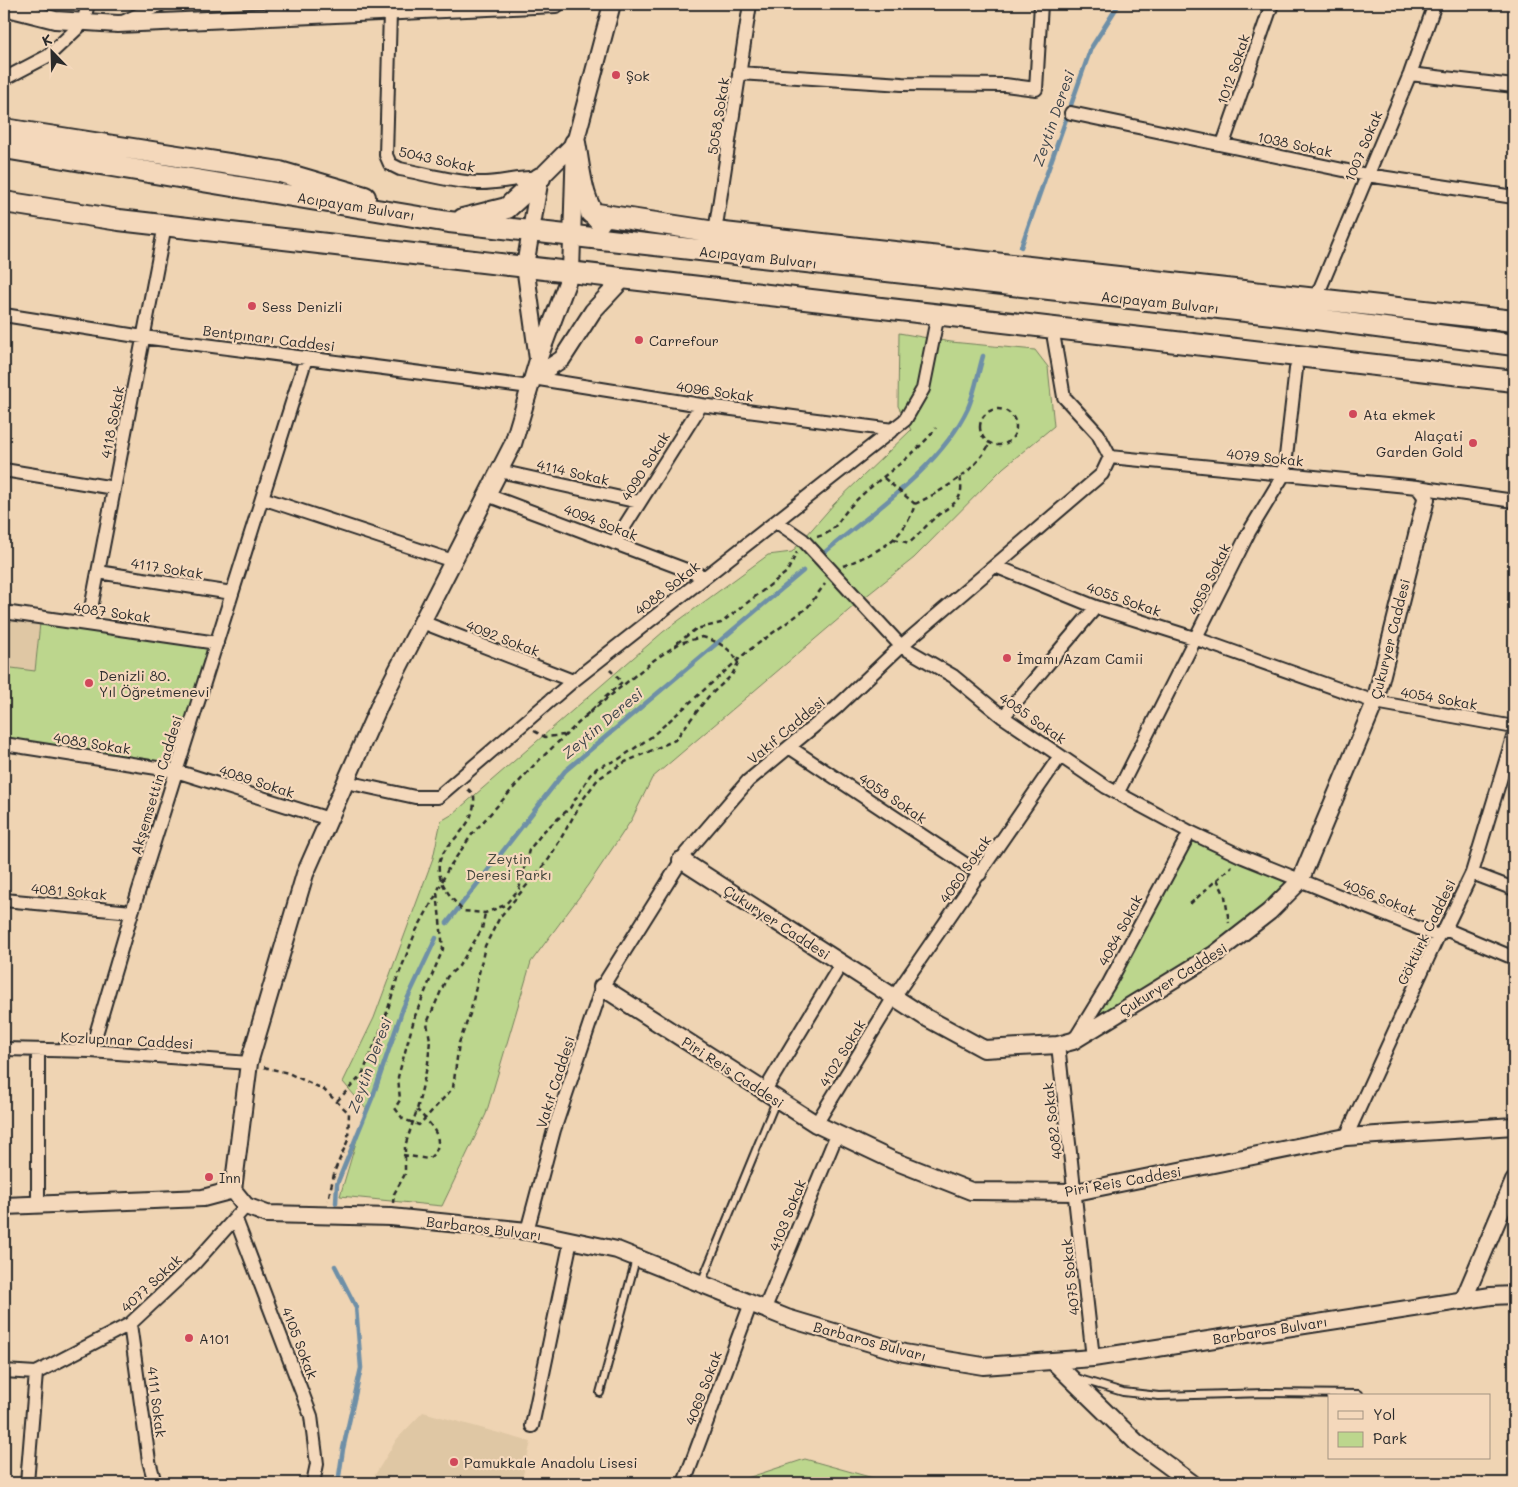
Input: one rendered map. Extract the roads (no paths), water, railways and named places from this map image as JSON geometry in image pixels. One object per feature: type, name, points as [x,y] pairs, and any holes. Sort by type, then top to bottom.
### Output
[{"type":"main road","points":[[4,129],[280,172],[449,222],[507,208],[540,178]]},
{"type":"main road","points":[[575,143],[591,213],[618,242]]},
{"type":"main road","name":"Acıpayam Bulvarı","points":[[4,148],[449,222],[1316,319],[1514,345]]},
{"type":"main road","points":[[4,202],[165,225],[1514,381]]},
{"type":"main road","points":[[591,213],[715,232],[1514,321]]},
{"type":"street","points":[[4,79],[48,56],[84,23],[88,4]]},
{"type":"street","points":[[118,24],[161,4]]},
{"type":"street","points":[[4,7],[55,20],[118,24],[380,10],[556,4]]},
{"type":"street","points":[[241,1212],[233,1190],[249,1063],[305,874],[380,704],[513,444],[538,360],[570,272],[575,143],[612,4]]},
{"type":"street","name":"5058 Sokak","points":[[715,232],[750,4]]},
{"type":"street","points":[[739,73],[902,84],[1005,85],[1036,89],[1041,4]]},
{"type":"street","name":"1012 Sokak","points":[[1223,144],[1272,4]]},
{"type":"street","name":"1007 Sokak","points":[[1316,298],[1410,74],[1435,4]]},
{"type":"street","name":"5043 Sokak","points":[[380,10],[386,155],[390,164],[400,169],[476,183],[540,178]]},
{"type":"street","points":[[1410,74],[1514,86]]},
{"type":"street","name":"1038 Sokak","points":[[1071,113],[1366,175],[1514,197]]},
{"type":"street","points":[[538,360],[524,266],[540,178],[575,143]]},
{"type":"street","name":"4118 Sokak","points":[[88,624],[165,225]]},
{"type":"street","points":[[532,382],[562,359],[593,311],[624,278]]},
{"type":"street","name":"4088 Sokak","points":[[346,782],[415,797],[438,797],[574,681],[906,420],[922,389],[938,314]]},
{"type":"street","name":"Bentpınarı Caddesi","points":[[4,315],[143,337],[306,358],[532,382]]},
{"type":"street","points":[[1056,329],[1054,339],[1064,397],[1098,434],[1110,457]]},
{"type":"street","name":"Akşemsettin Caddesi","points":[[91,1051],[132,912],[306,358]]},
{"type":"street","name":"4059 Sokak","points":[[1118,792],[1197,639],[1249,532],[1284,474],[1296,369]]},
{"type":"street","name":"4096 Sokak","points":[[532,382],[893,430]]},
{"type":"street","name":"4090 Sokak","points":[[614,543],[701,405]]},
{"type":"street","name":"4079 Sokak","points":[[1110,457],[1284,474],[1422,493],[1514,501]]},
{"type":"street","name":"Vakıf Caddesi","points":[[527,1231],[554,1130],[602,987],[681,860],[748,781],[836,708],[901,646],[1102,474],[1110,457]]},
{"type":"street","points":[[4,470],[114,488]]},
{"type":"street","name":"4114 Sokak","points":[[499,471],[639,502]]},
{"type":"street","name":"Çukuryer Caddesi","points":[[681,860],[926,1018],[984,1049],[1066,1043],[1231,942],[1305,883],[1375,702],[1422,493]]},
{"type":"street","name":"4094 Sokak","points":[[487,495],[705,577]]},
{"type":"street","points":[[262,498],[453,561]]},
{"type":"street","name":"4085 Sokak","points":[[777,522],[802,540],[901,646],[953,676],[1002,717],[1118,792],[1190,832],[1305,883]]},
{"type":"street","name":"4055 Sokak","points":[[994,566],[1096,607],[1197,639],[1358,696]]},
{"type":"street","name":"4117 Sokak","points":[[98,572],[232,593]]},
{"type":"street","points":[[1002,717],[1096,607]]},
{"type":"street","name":"4087 Sokak","points":[[4,612],[217,643]]},
{"type":"street","name":"4092 Sokak","points":[[422,622],[574,681]]},
{"type":"street","name":"4054 Sokak","points":[[1358,696],[1375,702],[1514,727]]},
{"type":"street","name":"Göktürk Caddesi","points":[[1346,1137],[1442,932],[1472,873],[1514,734]]},
{"type":"street","name":"4083 Sokak","points":[[4,744],[176,771]]},
{"type":"street","name":"4058 Sokak","points":[[789,747],[980,874]]},
{"type":"street","name":"4060 Sokak","points":[[894,997],[1060,756]]},
{"type":"street","name":"4089 Sokak","points":[[176,771],[329,819]]},
{"type":"street","name":"4084 Sokak","points":[[1066,1043],[1108,986],[1190,832]]},
{"type":"street","points":[[1472,873],[1514,890]]},
{"type":"street","name":"4056 Sokak","points":[[1305,883],[1514,958]]},
{"type":"street","name":"4081 Sokak","points":[[4,900],[132,912]]},
{"type":"street","points":[[770,1096],[841,964]]},
{"type":"street","name":"Piri Reis Caddesi","points":[[602,987],[816,1124],[892,1160],[971,1191],[1076,1192],[1346,1137],[1514,1126]]},
{"type":"street","name":"4102 Sokak","points":[[816,1124],[894,997]]},
{"type":"street","name":"4082 Sokak","points":[[1066,1043],[1076,1192]]},
{"type":"street","name":"Kozlupınar Caddesi","points":[[4,1048],[38,1051],[91,1051],[249,1063]]},
{"type":"street","points":[[38,1051],[38,1205]]},
{"type":"street","name":"4103 Sokak","points":[[758,1306],[837,1134]]},
{"type":"street","points":[[1463,1301],[1514,1181]]},
{"type":"street","points":[[4,1206],[203,1198],[233,1190]]},
{"type":"street","name":"4075 Sokak","points":[[1076,1192],[1093,1358]]},
{"type":"street","name":"Barbaros Bulvarı","points":[[241,1212],[391,1218],[527,1231],[571,1240],[617,1250],[787,1318],[904,1353],[983,1366],[1093,1358],[1491,1296],[1514,1295]]},
{"type":"street","name":"4077 Sokak","points":[[4,1372],[36,1373],[130,1324],[194,1264],[241,1212]]},
{"type":"street","name":"4105 Sokak","points":[[241,1212],[311,1416],[317,1464],[313,1483]]},
{"type":"street","points":[[532,1426],[571,1240]]},
{"type":"street","name":"4069 Sokak","points":[[684,1483],[758,1306]]},
{"type":"street","name":"4111 Sokak","points":[[130,1324],[149,1460],[155,1483]]},
{"type":"street","points":[[1053,1360],[1136,1442],[1192,1483]]},
{"type":"street","points":[[27,1483],[36,1373]]},
{"type":"lane","points":[[701,1284],[770,1096]]},
{"type":"lane","points":[[600,1393],[637,1258]]},
{"type":"lane","points":[[1068,1375],[1123,1392],[1159,1396],[1266,1393],[1359,1394]]},
{"type":"waterway","name":"Zeytin Deresi","points":[[1021,247],[1091,48],[1119,4]]},
{"type":"waterway","name":"Zeytin Deresi","points":[[825,552],[885,504],[924,468],[941,449],[956,429],[968,408],[983,356]]},
{"type":"waterway","name":"Zeytin Deresi","points":[[447,923],[565,771],[803,571]]},
{"type":"waterway","name":"Zeytin Deresi","points":[[336,1203],[337,1184],[373,1096],[403,1008],[436,938]]},
{"type":"waterway","name":"Zeytin Deresi","points":[[335,1266],[356,1307],[361,1368],[343,1449],[338,1483]]},
{"type":"place","name":"Şok","points":[[616,75]]},
{"type":"place","name":"Sess Denizli","points":[[252,306]]},
{"type":"place","name":"Carrefour","points":[[639,340]]},
{"type":"place","name":"Ata ekmek","points":[[1353,414]]},
{"type":"place","name":"Alaçati Garden Gold","points":[[1473,443]]},
{"type":"place","name":"İmamı Azam Camii","points":[[1007,658]]},
{"type":"place","name":"Denizli 80. Yıl Öğretmenevi","points":[[89,683]]},
{"type":"place","name":"Inn","points":[[209,1177]]},
{"type":"place","name":"A101","points":[[189,1338]]},
{"type":"place","name":"Pamukkale Anadolu Lisesi","points":[[454,1462]]},
{"type":"park label","name":"Zeytin Deresi Parkı","points":[[509,866]]}]
